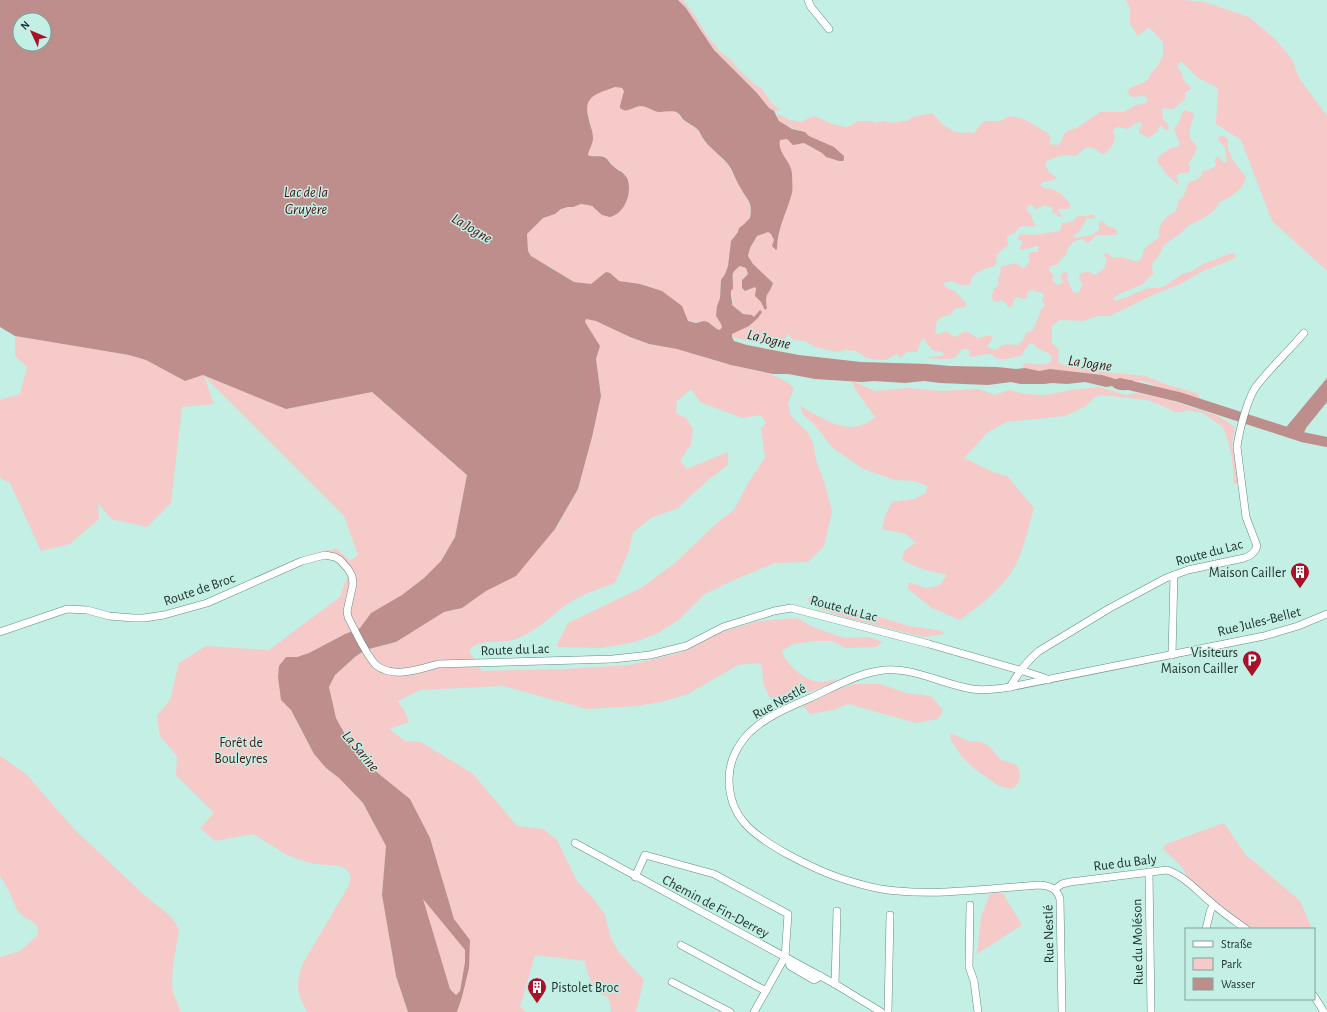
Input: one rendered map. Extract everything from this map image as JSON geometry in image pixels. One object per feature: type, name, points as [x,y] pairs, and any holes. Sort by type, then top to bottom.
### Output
[{"type":"street","points":[[808,0],[811,7],[829,29]]},
{"type":"street","name":"Route du Lac","points":[[397,672],[412,671],[438,664],[457,665],[613,659],[650,655],[686,646],[723,627],[774,611],[791,608],[929,644],[1020,670],[1028,660],[1050,644],[1110,608],[1174,575],[1188,570],[1252,555],[1256,550],[1256,542],[1246,517],[1237,447],[1240,431],[1248,406],[1256,388],[1304,333]]},
{"type":"street","name":"Route de Broc","points":[[0,632],[66,609],[87,610],[109,616],[133,618],[164,615],[216,600],[302,561],[325,555],[335,557],[340,560],[352,576],[352,591],[347,611],[349,619],[372,660],[376,665],[384,669],[397,672]]},
{"type":"street","points":[[1172,655],[1174,575]]},
{"type":"street","name":"Rue Jules-Bellet","points":[[1172,655],[1270,634],[1309,622],[1327,614]]},
{"type":"street","name":"Rue Nestlé","points":[[1062,1012],[1060,899],[1055,889],[1047,885],[1040,885],[948,892],[898,891],[868,886],[840,878],[800,861],[767,843],[752,832],[741,819],[734,807],[730,795],[729,775],[731,763],[738,748],[750,732],[774,715],[857,676],[877,671],[897,670],[918,673],[973,689],[988,690],[1010,688],[1172,655]]},
{"type":"street","points":[[1010,688],[1020,670],[1048,680]]},
{"type":"street","name":"Chemin de Fin-Derrey","points":[[575,843],[635,877],[821,976],[881,1012]]},
{"type":"street","name":"Chemin de Fin-Derrey","points":[[635,877],[645,855],[714,874],[782,910],[788,914],[787,958]]},
{"type":"street","name":"Rue du Baly","points":[[1055,889],[1062,884],[1070,882],[1162,870],[1173,871],[1245,928]]},
{"type":"street","name":"Rue du Moléson","points":[[1149,872],[1150,1012]]},
{"type":"street","points":[[1206,928],[1213,904]]},
{"type":"street","points":[[970,905],[969,967],[974,981],[978,1012]]},
{"type":"street","points":[[835,984],[837,911]]},
{"type":"street","points":[[888,1012],[890,916]]},
{"type":"street","points":[[681,945],[766,991]]},
{"type":"street","points":[[754,1012],[787,958]]},
{"type":"street","points":[[672,982],[730,1012]]},
{"type":"street","points":[[1315,998],[1324,1012]]},
{"type":"green space","points":[[678,0],[683,0],[719,51],[731,60],[736,67],[754,84],[762,89],[773,105],[780,110],[774,111],[769,108],[757,93],[714,50],[686,8]]},
{"type":"green space","points":[[1126,0],[1184,0],[1205,2],[1249,17],[1275,39],[1292,59],[1299,78],[1327,116],[1327,271],[1272,221],[1241,140],[1216,124],[1218,88],[1198,78],[1181,61],[1178,68],[1183,74],[1182,76],[1185,82],[1191,87],[1191,89],[1185,93],[1185,99],[1173,109],[1163,108],[1163,119],[1168,124],[1169,129],[1166,130],[1160,126],[1158,129],[1159,130],[1149,138],[1139,133],[1139,129],[1142,125],[1141,122],[1136,123],[1128,129],[1117,127],[1114,129],[1113,133],[1115,136],[1113,145],[1105,153],[1102,154],[1091,148],[1086,148],[1077,156],[1064,155],[1047,161],[1045,165],[1049,172],[1057,178],[1055,180],[1043,182],[1040,185],[1043,188],[1052,189],[1060,193],[1071,206],[1067,209],[1059,209],[1058,211],[1062,216],[1060,217],[1053,213],[1052,208],[1048,206],[1043,206],[1037,210],[1034,206],[1030,205],[1027,207],[1027,210],[1032,216],[1035,225],[1033,227],[1019,227],[1015,233],[1007,236],[1008,245],[997,254],[996,264],[994,266],[975,274],[969,285],[961,285],[951,281],[944,283],[945,287],[955,291],[966,303],[965,307],[956,308],[950,315],[942,317],[936,323],[936,334],[946,331],[954,337],[966,332],[977,338],[990,335],[993,338],[988,345],[989,348],[995,350],[1004,345],[1018,345],[1024,339],[1026,333],[1033,330],[1041,310],[1045,306],[1042,300],[1044,297],[1043,293],[1032,290],[1027,292],[1027,297],[1024,299],[1016,297],[1012,306],[1009,307],[1002,300],[996,302],[992,299],[993,290],[999,284],[998,279],[1001,272],[1000,268],[1002,266],[1017,263],[1022,268],[1025,268],[1030,261],[1028,256],[1031,252],[1038,252],[1039,247],[1037,246],[1021,250],[1019,248],[1023,243],[1017,239],[1021,234],[1034,235],[1060,231],[1062,223],[1071,222],[1078,216],[1093,214],[1095,217],[1093,219],[1087,218],[1080,231],[1074,235],[1075,238],[1092,235],[1099,230],[1100,221],[1103,221],[1107,226],[1114,228],[1117,231],[1117,234],[1114,235],[1096,235],[1087,243],[1082,239],[1073,242],[1068,248],[1066,255],[1057,265],[1052,265],[1049,268],[1049,271],[1053,275],[1053,281],[1057,285],[1062,283],[1063,281],[1060,277],[1066,272],[1068,274],[1067,280],[1073,292],[1078,293],[1083,284],[1079,279],[1081,273],[1088,272],[1095,275],[1104,269],[1107,259],[1104,256],[1105,253],[1108,253],[1111,257],[1125,258],[1135,261],[1139,261],[1142,258],[1144,249],[1159,237],[1159,229],[1162,222],[1175,212],[1178,202],[1184,195],[1189,182],[1202,176],[1202,171],[1209,170],[1216,166],[1216,157],[1224,163],[1227,161],[1225,147],[1218,140],[1218,137],[1224,136],[1228,140],[1229,151],[1233,160],[1246,178],[1242,187],[1232,196],[1220,202],[1214,211],[1188,226],[1180,234],[1164,245],[1158,257],[1153,262],[1153,274],[1143,284],[1119,294],[1113,299],[1114,301],[1146,289],[1165,286],[1182,274],[1229,254],[1233,253],[1236,256],[1235,258],[1199,273],[1181,284],[1157,293],[1110,316],[1098,316],[1084,321],[1060,320],[1052,326],[1052,343],[1059,350],[1058,359],[1060,364],[1067,366],[1090,365],[1102,372],[1146,376],[1162,383],[1196,393],[1199,395],[1199,398],[1164,390],[1147,382],[1112,379],[1102,375],[1050,369],[1039,371],[1024,368],[1022,366],[1026,363],[1041,365],[1050,363],[1052,358],[1050,354],[1037,348],[1032,343],[1028,345],[1021,356],[1005,359],[998,359],[991,354],[969,357],[970,351],[968,349],[962,349],[957,356],[952,359],[940,359],[925,357],[942,356],[944,353],[933,350],[927,344],[925,339],[922,339],[917,352],[907,352],[900,358],[897,354],[886,360],[867,358],[856,351],[845,350],[837,352],[815,347],[805,341],[793,340],[787,333],[785,341],[774,345],[732,337],[732,334],[749,326],[762,312],[754,317],[743,314],[732,305],[733,301],[731,293],[733,276],[736,269],[740,266],[746,268],[748,274],[743,277],[742,288],[745,291],[755,287],[757,299],[767,306],[766,297],[773,283],[753,264],[748,256],[750,248],[757,236],[768,232],[771,234],[777,249],[780,230],[791,193],[792,184],[791,170],[780,149],[780,140],[787,139],[796,144],[804,143],[822,153],[826,157],[843,161],[844,156],[832,147],[800,130],[788,127],[779,121],[777,117],[778,114],[790,120],[801,122],[814,116],[832,124],[846,127],[858,121],[870,121],[877,123],[884,121],[894,123],[907,121],[913,117],[932,113],[943,125],[956,132],[969,132],[974,134],[984,121],[1000,121],[1010,116],[1024,119],[1046,132],[1051,137],[1049,144],[1058,145],[1064,134],[1069,130],[1077,128],[1100,112],[1124,112],[1136,105],[1146,103],[1148,101],[1146,97],[1132,97],[1127,93],[1130,88],[1146,81],[1156,69],[1163,57],[1163,42],[1149,27],[1138,36],[1130,24],[1130,8]]},
{"type":"green space","points":[[615,87],[622,88],[624,91],[622,103],[630,110],[635,107],[642,106],[660,112],[671,111],[678,113],[681,118],[698,130],[705,142],[727,163],[748,200],[750,218],[740,227],[731,241],[728,266],[721,280],[720,298],[716,316],[722,327],[720,330],[711,323],[688,321],[678,303],[659,290],[616,279],[591,284],[574,282],[531,256],[528,251],[527,234],[529,231],[543,218],[564,208],[573,207],[580,204],[588,205],[592,206],[602,215],[616,215],[623,206],[629,189],[627,178],[604,157],[588,156],[592,140],[587,109],[589,100],[597,93]]},
{"type":"green space","points":[[1185,110],[1192,112],[1194,116],[1190,128],[1190,138],[1197,147],[1188,164],[1190,171],[1187,173],[1180,173],[1176,176],[1179,183],[1177,184],[1165,173],[1157,160],[1158,157],[1171,148],[1178,147],[1180,144],[1174,129]]},
{"type":"green space","points":[[586,318],[648,344],[675,348],[719,362],[773,375],[781,378],[794,388],[788,404],[791,416],[809,434],[814,447],[816,460],[825,484],[832,512],[824,546],[808,562],[775,563],[705,594],[680,619],[658,633],[635,642],[601,648],[558,647],[557,645],[568,623],[641,588],[675,563],[718,522],[734,510],[748,483],[765,458],[761,428],[766,423],[761,415],[742,418],[700,402],[691,389],[677,401],[676,413],[686,418],[693,429],[691,444],[680,461],[687,469],[728,452],[728,465],[708,480],[678,508],[651,518],[633,532],[629,551],[615,583],[588,593],[572,601],[537,628],[521,637],[507,641],[478,644],[473,647],[469,651],[482,671],[565,669],[629,665],[680,653],[708,637],[760,621],[797,618],[813,627],[844,638],[869,637],[882,642],[877,647],[846,648],[831,641],[793,644],[782,651],[788,662],[798,672],[817,682],[825,682],[838,678],[829,685],[795,697],[770,698],[764,686],[761,663],[738,665],[688,694],[662,702],[637,706],[587,709],[503,686],[420,690],[398,701],[409,722],[389,729],[405,741],[421,742],[473,774],[517,826],[543,829],[557,840],[577,881],[592,897],[605,915],[611,938],[617,950],[644,980],[636,1012],[611,1012],[608,997],[599,993],[594,986],[586,969],[586,961],[535,955],[520,1007],[526,1012],[457,1012],[462,997],[470,940],[454,919],[430,838],[410,799],[363,761],[348,740],[336,718],[329,687],[335,675],[365,650],[396,642],[444,612],[462,608],[486,591],[557,527],[578,489],[601,396],[596,358],[599,346],[585,322]]},
{"type":"green space","name":"Forêt de Bouleyres","points":[[15,336],[129,355],[146,360],[185,381],[203,375],[286,409],[372,392],[467,475],[455,537],[441,561],[424,578],[402,595],[371,613],[360,628],[345,634],[309,653],[297,657],[286,657],[281,700],[291,710],[314,754],[326,768],[339,778],[363,803],[386,846],[382,895],[396,976],[408,1012],[308,1012],[301,1000],[298,990],[302,965],[348,887],[351,878],[349,873],[346,869],[340,866],[314,864],[287,855],[253,834],[215,841],[200,828],[214,813],[176,775],[177,756],[160,736],[157,716],[170,700],[179,663],[206,646],[269,650],[340,597],[348,575],[337,556],[316,552],[337,549],[350,561],[358,555],[344,516],[204,376],[214,404],[182,407],[171,503],[147,527],[111,519],[98,503],[99,519],[70,544],[41,551],[10,483],[0,478],[0,400],[20,394],[27,367],[15,356]]},
{"type":"green space","points":[[852,381],[875,391],[908,388],[941,391],[978,389],[995,395],[1009,390],[1024,394],[1045,395],[1098,387],[1126,395],[1137,393],[1166,399],[1218,416],[1235,427],[1232,444],[1237,484],[1234,483],[1232,457],[1223,427],[1203,413],[1187,410],[1183,412],[1174,412],[1168,408],[1147,400],[1101,395],[1095,397],[1086,406],[1065,416],[1007,422],[988,432],[964,458],[995,473],[1007,476],[1034,508],[1021,553],[1013,570],[992,595],[960,620],[932,608],[908,589],[909,582],[925,588],[939,586],[947,575],[929,571],[902,559],[905,550],[916,543],[906,534],[882,529],[885,516],[892,502],[914,499],[926,493],[927,486],[915,481],[895,480],[863,469],[833,448],[813,423],[803,415],[800,406],[823,419],[848,427],[856,427],[870,421],[875,417],[855,389]]},
{"type":"green space","points":[[811,597],[820,602],[834,604],[841,609],[854,613],[883,618],[909,626],[942,631],[944,634],[924,637],[847,618],[822,610],[811,604],[807,599]]},
{"type":"green space","points":[[853,684],[880,684],[906,693],[931,696],[943,710],[938,719],[916,723],[848,704],[833,710],[810,714],[803,706]]},
{"type":"green space","points":[[950,733],[968,741],[980,742],[989,746],[1001,760],[1017,765],[1020,778],[1017,784],[1011,789],[999,786],[972,767],[962,757],[951,740]]},
{"type":"green space","points":[[0,756],[26,774],[74,829],[142,893],[170,916],[176,924],[179,930],[173,966],[172,983],[173,993],[181,1012],[0,1012],[0,957],[20,951],[38,935],[38,930],[34,922],[22,915],[17,909],[0,876]]},
{"type":"green space","points":[[1224,823],[1245,854],[1300,901],[1312,928],[1250,928],[1201,891],[1188,877],[1181,866],[1163,849],[1166,844]]},
{"type":"green space","points":[[1002,892],[1022,925],[977,954],[981,917],[990,894]]},
{"type":"green space","points":[[422,898],[465,950],[465,962],[460,991],[456,995],[450,989]]},
{"type":"water","name":"Lac de la Gruyère","points":[[0,0],[678,0],[686,8],[714,50],[757,93],[769,108],[774,111],[779,121],[792,129],[805,132],[809,136],[834,147],[844,156],[843,161],[839,161],[826,157],[822,153],[804,143],[793,145],[787,139],[780,140],[782,153],[790,165],[792,174],[792,193],[779,234],[777,249],[776,250],[772,246],[774,240],[768,232],[757,236],[750,248],[748,256],[753,264],[773,283],[767,296],[767,308],[765,310],[761,302],[755,296],[755,287],[745,291],[742,288],[742,280],[748,274],[746,268],[740,266],[733,273],[733,289],[731,291],[732,305],[743,314],[752,315],[754,317],[760,310],[762,312],[749,326],[732,334],[734,341],[799,355],[861,362],[1016,369],[1025,368],[1039,371],[1050,369],[1102,375],[1115,379],[1134,381],[1132,389],[1119,390],[1112,386],[1106,387],[1085,382],[1067,384],[1020,384],[1011,382],[988,385],[924,381],[905,383],[815,379],[788,374],[773,374],[731,365],[677,349],[649,344],[596,321],[586,319],[585,322],[600,346],[596,359],[601,396],[578,489],[555,529],[516,576],[486,591],[462,608],[444,612],[396,642],[365,650],[335,675],[329,687],[336,718],[348,740],[363,761],[410,799],[430,838],[454,919],[470,940],[469,968],[457,1012],[408,1012],[396,976],[382,895],[386,846],[363,803],[339,778],[326,768],[314,754],[291,710],[281,700],[278,677],[279,666],[286,657],[297,657],[309,653],[345,634],[360,628],[371,613],[402,595],[424,578],[441,561],[455,537],[467,475],[372,392],[286,409],[203,375],[185,381],[146,360],[129,355],[15,336],[0,327]],"holes":[[[615,87],[622,88],[624,91],[620,106],[623,110],[640,106],[657,112],[676,112],[683,119],[694,126],[700,132],[707,144],[727,163],[749,201],[751,208],[750,218],[739,228],[738,232],[731,241],[728,266],[721,280],[720,298],[716,316],[722,327],[720,330],[708,322],[704,321],[696,323],[688,321],[682,306],[662,291],[640,284],[619,281],[610,273],[606,272],[591,284],[574,282],[531,256],[528,251],[527,234],[543,218],[555,214],[561,209],[581,204],[592,206],[602,215],[610,217],[615,215],[624,207],[629,189],[627,178],[607,159],[600,156],[588,155],[593,138],[587,112],[589,100],[597,94]],[[423,899],[465,950],[465,962],[460,991],[456,995],[450,989]]]},
{"type":"water","points":[[1327,378],[1327,402],[1306,428],[1302,437],[1283,431]]},
{"type":"waterway","name":"La Jogne","points":[[1120,383],[1179,397],[1302,437],[1327,442]]},
{"type":"place","name":"Maison Cailler","points":[[1300,589]]},
{"type":"place","name":"Visiteurs Maison Cailler","points":[[1252,677]]},
{"type":"place","name":"Pistolet Broc","points":[[537,1004]]},
{"type":"water label","name":"La Sarine","points":[[361,751]]}]
